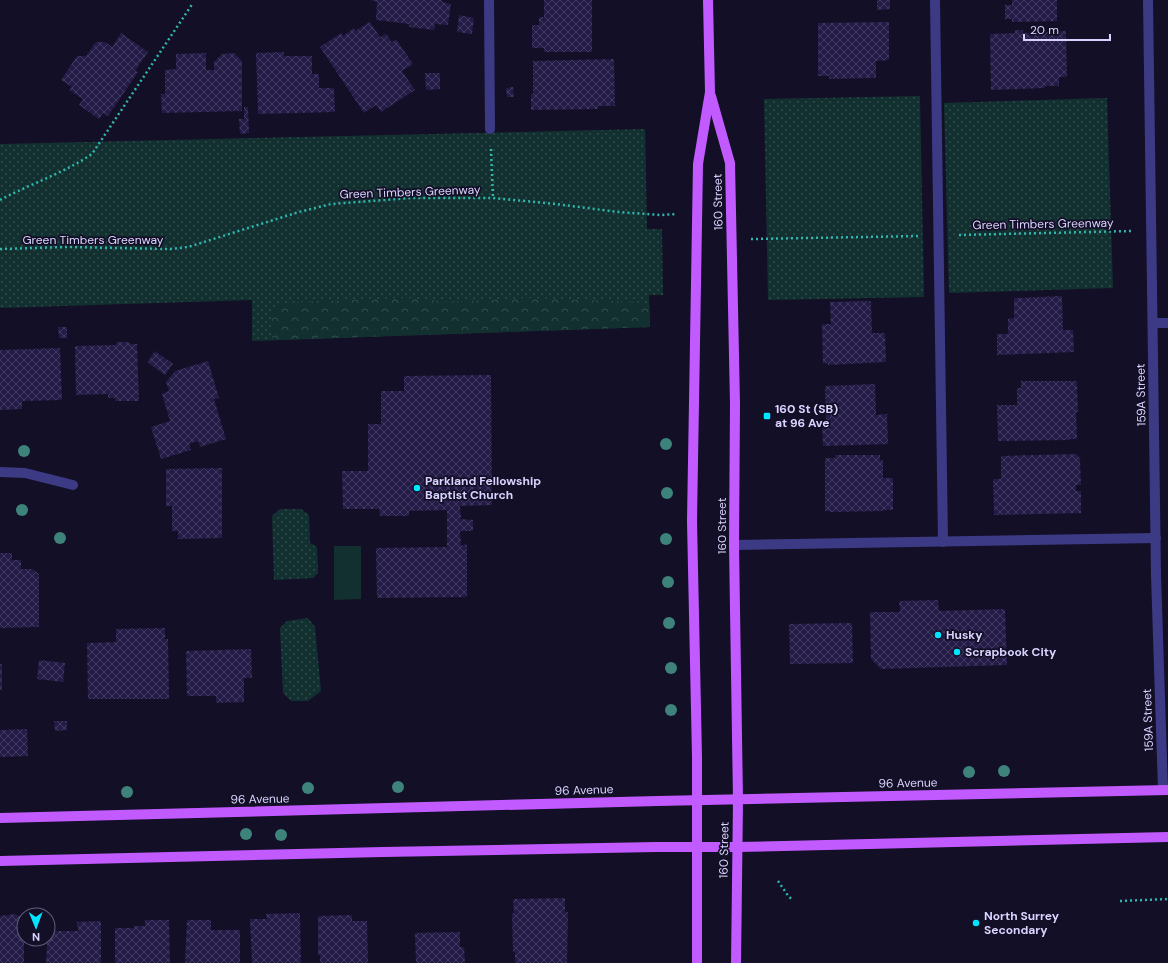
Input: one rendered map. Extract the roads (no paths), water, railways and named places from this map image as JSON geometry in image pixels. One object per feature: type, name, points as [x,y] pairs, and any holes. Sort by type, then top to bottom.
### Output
[{"type":"main road","name":"160 Street","points":[[697,963],[698,800],[692,522],[698,164],[710,92],[708,0]]},
{"type":"main road","name":"160 Street","points":[[710,92],[730,164],[735,404],[734,545],[738,800],[736,963]]},
{"type":"main road","name":"96 Avenue","points":[[0,818],[698,800],[1166,790]]},
{"type":"main road","points":[[0,861],[1168,837]]},
{"type":"street","points":[[489,0],[490,129]]},
{"type":"street","points":[[935,0],[943,542]]},
{"type":"street","name":"159A Street","points":[[1148,0],[1156,538],[1166,790]]},
{"type":"street","points":[[1153,323],[1168,323]]},
{"type":"street","points":[[0,472],[25,473],[73,485]]},
{"type":"street","points":[[734,545],[1156,538]]},
{"type":"place","name":"160 St (SB) at 96 Ave","points":[[767,416]]},
{"type":"place","name":"Parkland Fellowship Baptist Church","points":[[417,488]]},
{"type":"place","name":"Husky","points":[[938,635]]},
{"type":"place","name":"Scrapbook City","points":[[957,652]]},
{"type":"place","name":"North Surrey Secondary","points":[[976,923]]}]
